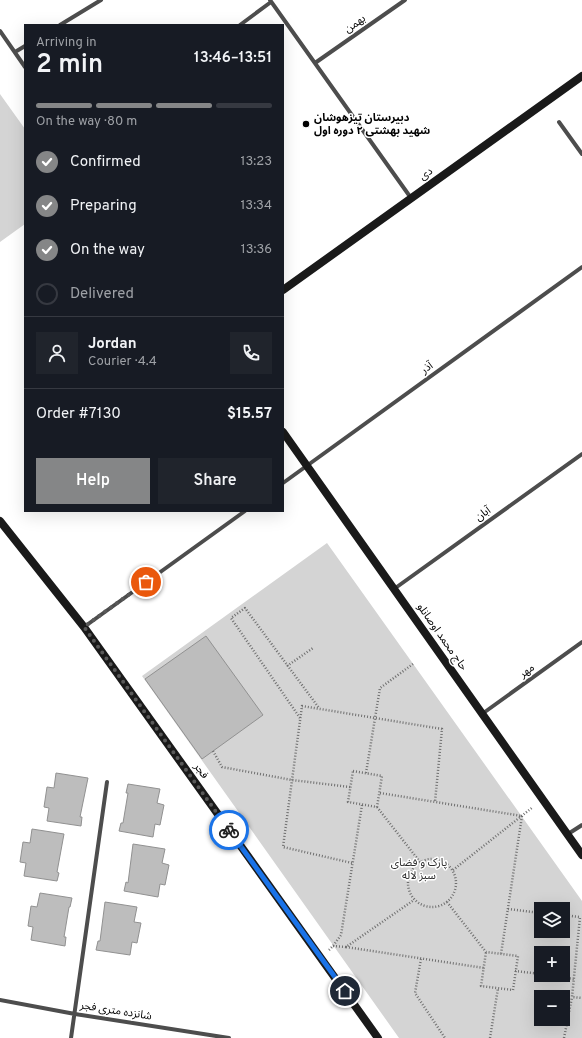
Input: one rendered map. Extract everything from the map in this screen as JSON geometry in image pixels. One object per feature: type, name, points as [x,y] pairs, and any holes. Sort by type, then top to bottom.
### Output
[{"type":"street","points":[[62,24],[101,0]]},
{"type":"street","name":"بهمن","points":[[315,64],[405,0]]},
{"type":"street","points":[[241,24],[270,1],[411,198]]},
{"type":"street","points":[[0,31],[24,66]]},
{"type":"street","points":[[15,52],[24,47]]},
{"type":"street","name":"دی","points":[[284,289],[582,76]]},
{"type":"street","points":[[559,122],[582,154]]},
{"type":"street","name":"آذر","points":[[284,482],[582,267]]},
{"type":"street","name":"حاج محمد اوصانلو","points":[[284,433],[582,855]]},
{"type":"street","name":"آبان","points":[[394,589],[582,454]]},
{"type":"street","points":[[84,627],[244,512]]},
{"type":"street","name":"فجر","points":[[0,521],[84,627],[378,1038]]},
{"type":"street","name":"مهر","points":[[482,714],[582,642]]},
{"type":"street","points":[[71,1038],[106,782]]},
{"type":"street","points":[[568,835],[582,825]]},
{"type":"street","name":"شانزده متری فجر","points":[[0,1000],[75,1014],[229,1038]]},
{"type":"path","points":[[300,718],[231,618],[245,608],[319,709]]},
{"type":"path","points":[[287,666],[313,648]]},
{"type":"path","points":[[366,773],[380,688],[413,664]]},
{"type":"path","points":[[352,863],[282,847],[302,706],[442,729],[435,802]]},
{"type":"path","points":[[213,751],[222,767],[292,780],[350,787]]},
{"type":"path","points":[[377,807],[382,776],[353,771],[348,802],[377,807],[420,862]]},
{"type":"path","points":[[380,793],[522,816]]},
{"type":"path","points":[[453,870],[543,800]]},
{"type":"path","points":[[320,956],[334,946],[341,935],[362,805]]},
{"type":"path","points":[[501,954],[522,816]]},
{"type":"path","points":[[431,858],[447,863],[453,870],[456,877],[456,885],[454,894],[447,902],[435,907],[427,907],[414,900],[410,893],[408,878],[411,870],[416,864],[431,858]]},
{"type":"path","points":[[346,947],[414,900]]},
{"type":"path","points":[[447,902],[486,952],[518,956],[513,990],[481,986],[486,952]]},
{"type":"path","points":[[508,909],[534,912]]},
{"type":"path","points":[[564,1038],[572,997],[580,917],[570,916]]},
{"type":"path","points":[[334,946],[484,968]]},
{"type":"path","points":[[421,959],[415,993],[445,1038]]},
{"type":"path","points":[[515,971],[534,973]]},
{"type":"path","points":[[570,978],[574,979]]},
{"type":"path","points":[[490,1038],[498,988]]},
{"type":"path","points":[[572,997],[582,998]]},
{"type":"green space","points":[[0,94],[24,128],[24,225],[0,242]]},
{"type":"green space","name":"پارک و فضای سبز لاله","points":[[327,543],[582,901],[582,1038],[399,1038],[142,676]]},
{"type":"building","points":[[206,636],[263,715],[202,759],[145,679]]},
{"type":"building","points":[[56,773],[88,778],[80,817],[82,817],[81,826],[47,821],[49,808],[44,807],[47,787],[54,788]]},
{"type":"building","points":[[128,784],[160,789],[157,803],[164,805],[160,825],[155,824],[153,837],[119,831],[121,823],[123,823]]},
{"type":"building","points":[[32,829],[64,834],[57,872],[59,873],[57,881],[24,876],[26,863],[20,862],[23,842],[30,843]]},
{"type":"building","points":[[133,844],[165,849],[162,863],[169,865],[165,885],[160,884],[158,897],[124,891],[126,882],[128,883]]},
{"type":"building","points":[[40,893],[72,898],[64,937],[66,937],[65,946],[31,940],[33,927],[28,926],[31,906],[37,907]]},
{"type":"building","points":[[105,902],[137,907],[134,922],[141,923],[137,943],[132,942],[130,955],[96,950],[98,941],[100,941]]},
{"type":"way so far","points":[[146,582],[84,627],[229,830]]},
{"type":"place","name":"دبیرستان تیزهوشان شهید بهشتی ۲ دوره اول","points":[[306,124]]},
{"type":"route","points":[[229,830],[345,991]]}]
